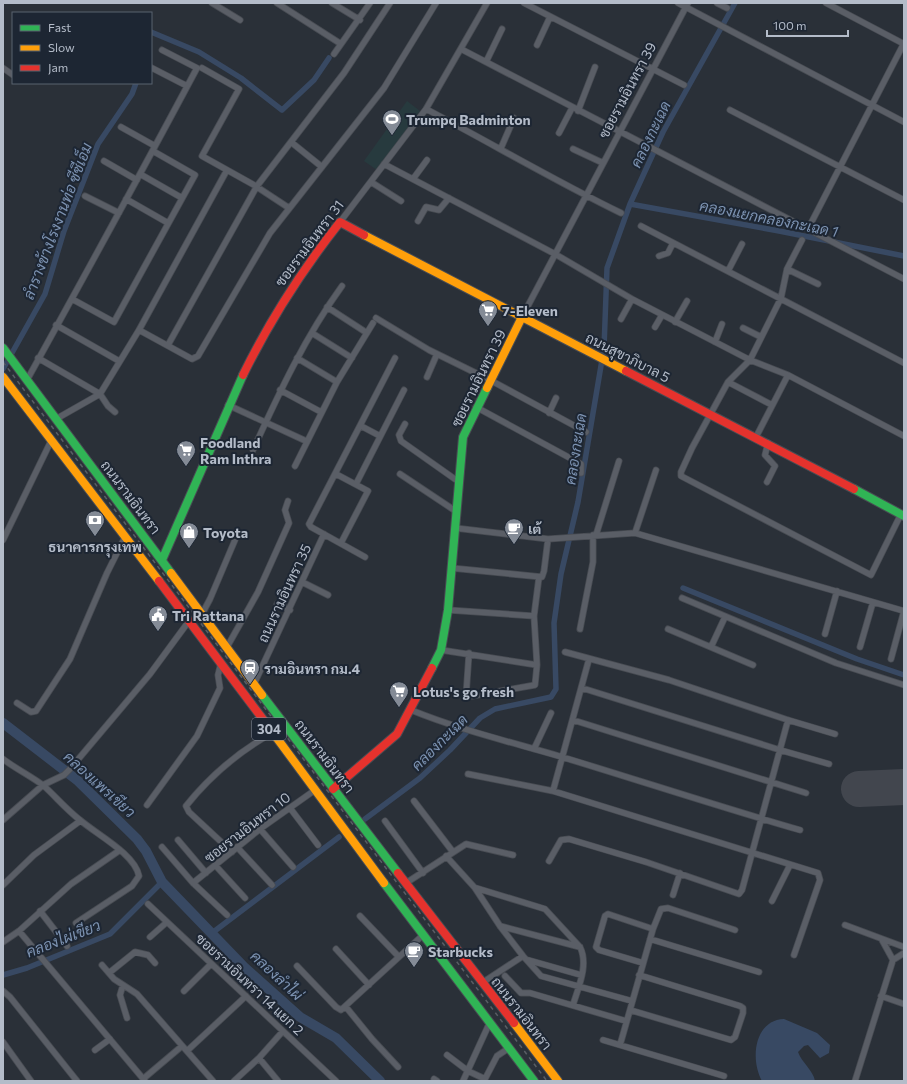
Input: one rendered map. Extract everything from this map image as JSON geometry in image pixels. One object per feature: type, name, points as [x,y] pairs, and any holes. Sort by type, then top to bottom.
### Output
[{"type":"main road","name":"ถนนสุขาภิบาล 5","points":[[340,222],[903,513]]},
{"type":"main road","name":"ซอยรามอินทรา 31","points":[[162,560],[228,405],[248,363],[289,289],[340,222]]},
{"type":"main road","name":"ซอยรามอินทรา 39","points":[[333,789],[397,734],[411,710],[441,650],[448,610],[463,437],[476,407],[522,317]]},
{"type":"main road","name":"ถนนรามอินทรา","points":[[7,353],[333,789],[482,983],[510,1033],[558,1081]]},
{"type":"main road","name":"ถนนรามอินทรา","points":[[3,377],[190,621],[423,935],[490,1022],[510,1033]]},
{"type":"main road","name":"ถนนรามอินทรา","points":[[510,1033],[509,1048],[534,1081]]},
{"type":"street","points":[[212,3],[240,20]]},
{"type":"street","points":[[276,3],[341,44]]},
{"type":"street","points":[[332,3],[360,20]]},
{"type":"street","points":[[334,54],[360,20],[370,3]]},
{"type":"street","points":[[168,345],[257,186],[344,73],[390,3]]},
{"type":"street","points":[[139,330],[192,359],[198,356],[270,233],[392,77],[436,3]]},
{"type":"street","name":"ซอยรามอินทรา 31","points":[[340,222],[426,109],[488,3]]},
{"type":"street","points":[[524,3],[684,85]]},
{"type":"street","points":[[678,3],[687,5],[728,30],[904,122]]},
{"type":"street","points":[[717,3],[727,8]]},
{"type":"street","points":[[808,228],[904,44],[826,3]]},
{"type":"street","name":"ซอยรามอินทรา 39","points":[[522,317],[687,5]]},
{"type":"street","points":[[537,45],[550,17]]},
{"type":"street","points":[[486,62],[502,29]]},
{"type":"street","points":[[461,49],[572,108],[816,232],[904,279]]},
{"type":"street","points":[[27,380],[119,213],[196,68],[162,50]]},
{"type":"street","points":[[578,111],[595,67]]},
{"type":"street","points":[[3,68],[12,74]]},
{"type":"street","points":[[152,68],[187,86]]},
{"type":"street","points":[[202,68],[239,89],[202,156],[257,186],[289,208]]},
{"type":"street","points":[[559,133],[572,108]]},
{"type":"street","points":[[426,109],[501,148],[621,214]]},
{"type":"street","points":[[730,110],[904,200]]},
{"type":"street","points":[[501,148],[514,118]]},
{"type":"street","points":[[72,299],[114,322],[195,175],[121,127]]},
{"type":"street","points":[[291,142],[322,167]]},
{"type":"street","points":[[573,149],[603,163]]},
{"type":"street","points":[[413,179],[427,160]]},
{"type":"street","points":[[104,161],[182,198]]},
{"type":"street","points":[[384,164],[555,254],[600,282],[675,322],[750,360],[788,375],[904,436]]},
{"type":"street","points":[[56,419],[100,394],[139,330],[228,170]]},
{"type":"street","points":[[371,182],[401,200]]},
{"type":"street","points":[[85,196],[119,213]]},
{"type":"street","points":[[418,221],[426,207],[440,210],[449,198]]},
{"type":"street","points":[[126,199],[168,223]]},
{"type":"street","points":[[641,226],[904,363]]},
{"type":"street","points":[[802,240],[787,269],[781,298],[762,337],[750,360],[728,382],[681,472],[681,476],[871,575],[903,513]]},
{"type":"street","points":[[659,256],[668,253],[673,243]]},
{"type":"street","points":[[728,271],[742,244]]},
{"type":"street","points":[[787,269],[818,284]]},
{"type":"street","points":[[253,450],[280,390],[297,358],[327,307],[342,286]]},
{"type":"street","points":[[621,319],[632,299]]},
{"type":"street","points":[[675,322],[687,301]]},
{"type":"street","points":[[327,307],[367,333]]},
{"type":"street","points":[[655,327],[662,315]]},
{"type":"street","points":[[295,466],[306,441],[337,382],[375,321],[490,380],[586,432]]},
{"type":"street","points":[[715,342],[722,324]]},
{"type":"street","points":[[56,325],[119,361]]},
{"type":"street","points":[[743,328],[762,337]]},
{"type":"street","points":[[312,333],[352,358]]},
{"type":"street","points":[[427,377],[437,354]]},
{"type":"street","points":[[38,358],[100,394],[108,406],[115,412]]},
{"type":"street","points":[[297,358],[337,382]]},
{"type":"street","points":[[365,557],[311,527],[309,524],[395,358]]},
{"type":"street","points":[[756,437],[788,375]]},
{"type":"street","points":[[728,382],[772,405]]},
{"type":"street","points":[[280,390],[321,412]]},
{"type":"street","points":[[356,484],[404,390]]},
{"type":"street","points":[[549,413],[556,398]]},
{"type":"street","points":[[228,405],[306,441]]},
{"type":"street","points":[[476,407],[581,464],[581,473]]},
{"type":"street","points":[[405,424],[399,435],[401,441],[459,482]]},
{"type":"street","points":[[361,426],[380,436]]},
{"type":"street","points":[[3,540],[51,441]]},
{"type":"street","points":[[767,482],[775,466],[765,454],[768,443]]},
{"type":"street","points":[[580,629],[593,562],[595,535],[619,460]]},
{"type":"street","points":[[635,533],[656,470]]},
{"type":"street","points":[[336,474],[368,491],[342,543]]},
{"type":"street","points":[[400,474],[457,512]]},
{"type":"street","points":[[227,647],[258,592],[289,523],[285,510],[288,501]]},
{"type":"street","points":[[455,528],[548,539],[635,533],[904,611],[891,659]]},
{"type":"street","name":"ถนนรามอินทรา 35","points":[[254,684],[290,610],[324,534]]},
{"type":"street","points":[[17,704],[31,712],[36,711],[70,659],[107,573],[125,538]]},
{"type":"street","points":[[451,568],[542,577],[548,539]]},
{"type":"street","points":[[202,614],[235,540]]},
{"type":"street","points":[[469,653],[466,696],[534,686],[537,682],[537,665],[534,616],[539,577]]},
{"type":"street","points":[[302,582],[328,595]]},
{"type":"street","points":[[825,634],[837,591]]},
{"type":"street","points":[[682,598],[836,662],[904,685]]},
{"type":"street","points":[[860,647],[873,602]]},
{"type":"street","points":[[277,604],[290,610]]},
{"type":"street","points":[[448,610],[534,616]]},
{"type":"street","points":[[711,647],[725,617]]},
{"type":"street","points":[[3,820],[43,786],[64,775],[70,769],[145,680],[190,621]]},
{"type":"street","points":[[668,629],[753,665]]},
{"type":"street","points":[[441,650],[469,653],[537,665]]},
{"type":"street","points":[[565,652],[669,680],[788,720],[835,734]]},
{"type":"street","points":[[553,791],[589,659]]},
{"type":"street","points":[[147,805],[197,736],[220,688],[218,675],[221,663]]},
{"type":"street","points":[[582,688],[829,764]]},
{"type":"street","points":[[411,710],[477,734],[563,757],[800,830]]},
{"type":"street","points":[[534,749],[550,713]]},
{"type":"street","points":[[573,720],[806,793]]},
{"type":"street","points":[[549,861],[558,843],[565,839],[680,873],[739,894],[742,890],[788,720]]},
{"type":"street","points":[[232,852],[189,812],[186,806],[205,783],[224,766],[241,752],[272,733]]},
{"type":"street","points":[[3,768],[6,761],[43,786],[80,821],[120,850],[135,865],[139,876],[137,881],[76,923]]},
{"type":"street","points":[[468,774],[553,791],[752,854],[818,873],[820,877],[794,955]]},
{"type":"street","name":"ซอยรามอินทรา 10","points":[[193,883],[260,829],[315,790]]},
{"type":"street","points":[[414,801],[453,852]]},
{"type":"street","points":[[290,808],[318,845]]},
{"type":"street","points":[[3,885],[34,854],[80,821]]},
{"type":"street","points":[[385,821],[423,873]]},
{"type":"street","points":[[260,829],[293,867]]},
{"type":"street","points":[[178,840],[206,873]]},
{"type":"street","points":[[406,883],[466,844],[513,855]]},
{"type":"street","points":[[162,847],[193,883],[227,915]]},
{"type":"street","points":[[237,847],[272,885]]},
{"type":"street","points":[[3,942],[19,931],[76,880],[120,850]]},
{"type":"street","points":[[446,856],[475,888],[500,926],[541,976],[632,1001]]},
{"type":"street","points":[[216,865],[245,898]]},
{"type":"street","points":[[772,901],[790,865]]},
{"type":"street","points":[[673,895],[680,873]]},
{"type":"street","points":[[475,888],[545,909],[580,947],[583,953],[584,963],[572,1005]]},
{"type":"street","name":"ซอยรามอินทรา 14 แยก 2","points":[[148,904],[336,1081]]},
{"type":"street","points":[[620,1045],[639,975],[653,929],[661,909],[665,908],[735,930]]},
{"type":"street","points":[[40,911],[67,946]]},
{"type":"street","points":[[643,963],[599,950],[596,947],[604,916],[608,914],[653,929]]},
{"type":"street","points":[[360,916],[399,957]]},
{"type":"street","points":[[150,937],[167,922]]},
{"type":"street","points":[[845,925],[882,940],[904,946]]},
{"type":"street","points":[[500,926],[580,947]]},
{"type":"street","points":[[19,931],[144,1080],[182,1046]]},
{"type":"street","points":[[297,966],[338,1009],[346,1007],[423,935]]},
{"type":"street","points":[[650,939],[759,972]]},
{"type":"street","points":[[882,940],[893,960]]},
{"type":"street","points":[[336,949],[369,985]]},
{"type":"street","points":[[109,973],[135,952],[148,955],[155,963]]},
{"type":"street","points":[[855,1081],[893,960],[904,953]]},
{"type":"street","points":[[482,983],[525,958],[581,976]]},
{"type":"street","points":[[184,992],[211,964]]},
{"type":"street","points":[[102,965],[123,985],[136,994],[182,1046],[188,1050],[213,1081]]},
{"type":"street","points":[[630,1010],[731,1040],[735,1037],[743,1013],[743,1008],[740,1006],[639,975]]},
{"type":"street","points":[[505,976],[521,993],[530,993],[626,1021]]},
{"type":"street","points":[[123,985],[120,995],[127,1018]]},
{"type":"street","points":[[3,991],[10,997],[77,1081]]},
{"type":"street","points":[[188,1050],[246,996]]},
{"type":"street","points":[[882,996],[904,1004]]},
{"type":"street","points":[[346,1007],[372,1039],[398,1067]]},
{"type":"street","points":[[463,1081],[490,1022]]},
{"type":"street","points":[[234,1081],[260,1058],[283,1031]]},
{"type":"street","points":[[95,1050],[110,1039]]},
{"type":"street","points":[[603,1040],[724,1076]]},
{"type":"street","points":[[3,1042],[31,1081]]},
{"type":"street","points":[[447,1055],[468,1071],[484,1080],[497,1056],[509,1048]]},
{"type":"street","points":[[260,1058],[278,1081]]},
{"type":"green space","name":"Trumpq Badminton","points":[[407,101],[420,111],[377,170],[364,161]]},
{"type":"water","points":[[784,1019],[817,1033],[830,1045],[829,1053],[820,1058],[808,1045],[804,1046],[798,1052],[812,1073],[815,1081],[762,1081],[756,1063],[757,1042],[766,1026],[774,1021]]},
{"type":"waterway","name":"คลองกะเฉด","points":[[365,819],[420,778],[450,750],[480,718],[495,709],[551,697],[556,689],[554,623],[561,574],[578,502],[604,348],[607,268],[630,204],[663,132],[735,3]]},
{"type":"waterway","name":"ลำรางข้างโรงงานท่อ ซีซีเอ็ม","points":[[152,32],[199,52],[241,78],[282,110],[314,80],[329,58]]},
{"type":"waterway","name":"ลำรางข้างโรงงานท่อ ซีซีเอ็ม","points":[[3,369],[45,294],[64,231],[98,144],[132,94],[136,84]]},
{"type":"waterway","name":"คลองแยกคลองกะเฉด 1","points":[[630,204],[779,231],[904,256]]},
{"type":"waterway","points":[[683,588],[857,659],[904,675]]},
{"type":"waterway","name":"คลองลำไผ่","points":[[3,723],[77,780],[137,839],[146,851],[162,882],[244,967],[300,1017],[336,1038],[380,1081]]},
{"type":"waterway","name":"คลองกะเฉด","points":[[212,933],[339,837]]},
{"type":"waterway","name":"คลองไผ่เขียว","points":[[3,975],[27,968],[110,934],[162,882]]},
{"type":"runway","points":[[859,789],[904,787]]},
{"type":"railway","points":[[3,362],[547,1081]]},
{"type":"traffic: fast","points":[[3,348],[171,573]]},
{"type":"traffic: fast","points":[[162,560],[243,375]]},
{"type":"traffic: fast","points":[[432,668],[441,650],[448,610],[463,437],[487,388]]},
{"type":"traffic: fast","points":[[854,489],[904,516]]},
{"type":"traffic: fast","points":[[262,695],[398,873]]},
{"type":"traffic: fast","points":[[384,883],[534,1081]]},
{"type":"traffic: slow","points":[[364,235],[626,371]]},
{"type":"traffic: slow","points":[[487,388],[522,317]]},
{"type":"traffic: slow","points":[[3,377],[159,581]]},
{"type":"traffic: slow","points":[[171,573],[262,695]]},
{"type":"traffic: slow","points":[[265,722],[384,883]]},
{"type":"traffic: slow","points":[[514,1023],[558,1081]]},
{"type":"traffic: jam","points":[[243,375],[287,296],[340,222],[364,235]]},
{"type":"traffic: jam","points":[[626,371],[854,489]]},
{"type":"traffic: jam","points":[[159,581],[265,722]]},
{"type":"traffic: jam","points":[[333,789],[397,734],[432,668]]},
{"type":"traffic: jam","points":[[398,873],[514,1023]]},
{"type":"place","name":"Trumpq Badminton","points":[[392,136]]},
{"type":"place","name":"7-Eleven","points":[[488,327]]},
{"type":"place","name":"Foodland Ram Inthra","points":[[186,467]]},
{"type":"place","name":"ธนาคารกรุงเทพ","points":[[95,537]]},
{"type":"place","name":"เต้","points":[[514,545]]},
{"type":"place","name":"Toyota","points":[[189,549]]},
{"type":"place","name":"Tri Rattana","points":[[158,632]]},
{"type":"place","name":"รามอินทรา กม.4","points":[[250,685]]},
{"type":"place","name":"Lotus's go fresh","points":[[399,708]]},
{"type":"place","name":"Starbucks","points":[[414,968]]},
{"type":"water label","name":"คลองแพรเขียว","points":[[100,784]]}]
